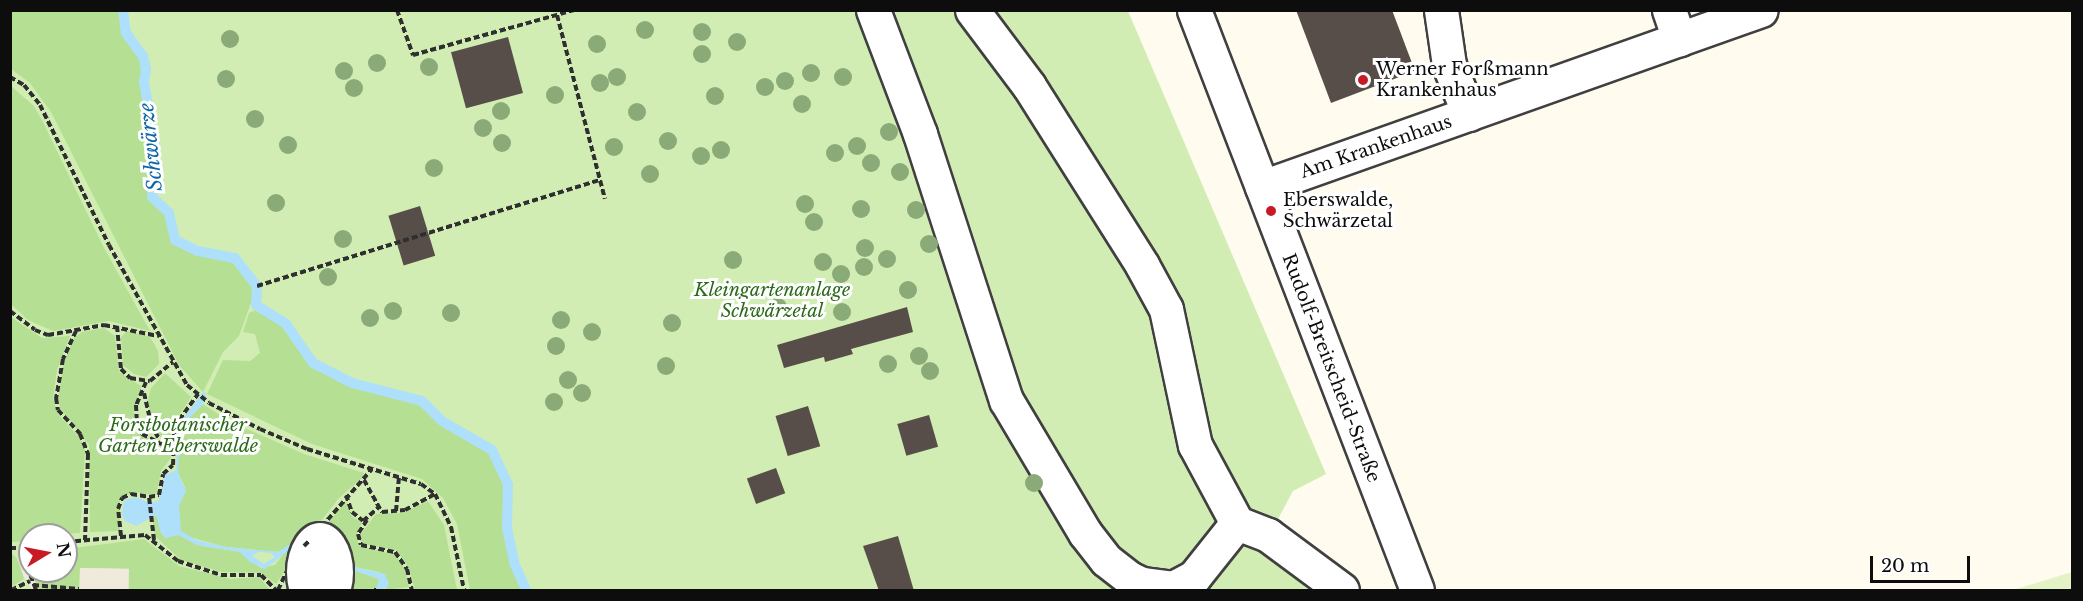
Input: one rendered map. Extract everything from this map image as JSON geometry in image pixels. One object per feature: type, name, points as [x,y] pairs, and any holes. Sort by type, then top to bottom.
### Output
[{"type":"street","points":[[873,10],[920,134],[1006,400],[1085,532],[1106,560],[1129,578],[1142,584],[1173,588],[1194,577],[1237,523]]},
{"type":"street","points":[[972,10],[1029,86],[1143,265],[1166,309],[1195,445],[1237,523],[1268,535],[1342,591]]},
{"type":"street","name":"Rudolf-Breitscheid-Straße","points":[[1194,10],[1417,591]]},
{"type":"street","points":[[1441,10],[1449,65],[1468,114]]},
{"type":"street","name":"Am Krankenhaus","points":[[1262,187],[1468,114],[1674,25],[1761,10]]},
{"type":"path","points":[[397,10],[413,55],[574,10]]},
{"type":"path","points":[[557,15],[605,199]]},
{"type":"path","points":[[10,77],[24,85],[45,114],[172,362],[199,395],[307,449],[421,484],[435,494],[451,527],[464,591]]},
{"type":"path","points":[[257,286],[600,180]]},
{"type":"path","points":[[10,311],[34,330],[48,334],[117,326],[158,336]]},
{"type":"path","points":[[117,326],[121,369],[130,378],[146,382]]},
{"type":"path","points":[[76,331],[63,359],[56,398],[58,410],[80,434],[88,454],[85,540]]},
{"type":"path","points":[[172,362],[146,382],[136,405],[137,426],[142,434],[175,451]]},
{"type":"path","points":[[143,392],[151,424],[161,442]]},
{"type":"path","points":[[121,536],[118,509],[122,498],[131,494],[149,497],[159,495],[160,480],[173,465],[174,427],[199,395]]},
{"type":"path","points":[[285,572],[300,576],[346,495],[373,469]]},
{"type":"path","points":[[396,512],[399,477]]},
{"type":"path","points":[[364,480],[378,508]]},
{"type":"path","points":[[378,508],[396,512],[435,494]]},
{"type":"path","points":[[346,495],[352,512],[363,521],[367,520]]},
{"type":"path","points":[[149,497],[154,540]]},
{"type":"path","points":[[378,508],[358,534],[361,545],[395,552],[407,569],[411,590]]},
{"type":"path","points":[[78,541],[145,535],[178,561],[221,574],[261,575],[277,591],[285,572],[313,552]]},
{"type":"path","points":[[310,591],[313,552]]},
{"type":"path","points":[[313,552],[345,591]]},
{"type":"path","points":[[11,591],[31,583],[79,589]]},
{"type":"path","points":[[31,583],[36,591]]},
{"type":"green space","name":"Kleingartenanlage Schwärzetal","points":[[10,11],[1128,11],[1326,474],[1293,491],[1263,547],[1308,590],[11,590]]},
{"type":"green space","points":[[10,11],[123,11],[126,33],[143,56],[146,69],[144,82],[155,143],[153,199],[169,213],[171,233],[179,243],[231,256],[257,286],[239,336],[223,352],[203,392],[179,365],[51,112],[30,83],[11,69]]},
{"type":"green space","points":[[11,86],[34,106],[42,120],[103,246],[150,331],[109,321],[53,331],[28,320],[11,304]]},
{"type":"green space","points":[[259,308],[282,322],[310,361],[356,384],[422,401],[442,421],[494,453],[508,484],[507,528],[515,562],[526,590],[470,590],[457,524],[443,498],[422,479],[312,444],[207,394],[223,360],[250,361],[260,353],[255,334],[243,332],[249,313]]},
{"type":"green space","points":[[11,317],[42,338],[70,336],[57,370],[53,399],[58,414],[80,438],[85,450],[80,533],[78,533],[78,523],[18,523],[18,542],[11,542]]},
{"type":"green space","points":[[104,328],[115,336],[119,372],[141,386],[134,411],[138,433],[169,449],[171,458],[161,471],[156,495],[133,492],[120,499],[120,531],[90,532],[89,445],[60,408],[58,400],[63,366],[73,339],[82,332]]},
{"type":"green space","points":[[127,331],[150,337],[158,351],[159,364],[146,377],[134,374],[123,365],[121,337]]},
{"type":"green space","points":[[165,373],[191,397],[174,423],[170,445],[157,434],[147,403],[151,388]]},
{"type":"green space","points":[[203,404],[229,421],[304,454],[364,473],[362,478],[339,498],[306,540],[279,552],[226,547],[189,537],[180,531],[179,505],[185,487],[178,473],[179,433],[181,426]]},
{"type":"green space","points":[[428,501],[444,525],[457,590],[415,590],[409,568],[396,550],[364,544],[358,538],[376,514],[403,513]]},
{"type":"green space","points":[[346,502],[352,516],[362,523],[356,535],[359,546],[396,555],[405,569],[409,587],[385,590],[388,585],[379,572],[341,564],[325,543],[311,542]]},
{"type":"green space","points":[[152,516],[158,516],[161,533],[166,538],[178,534],[197,545],[240,552],[261,568],[275,565],[287,549],[303,543],[276,584],[261,573],[222,572],[181,560],[155,536]]},
{"type":"green space","points":[[144,539],[179,566],[231,579],[259,577],[270,590],[128,590],[128,569],[80,568],[79,590],[40,590],[36,583],[78,583],[78,547]]},
{"type":"green space","points":[[308,545],[323,547],[329,557],[348,568],[379,579],[378,588],[348,590],[325,565],[309,573],[291,570]]},
{"type":"green space","points":[[11,553],[18,559],[18,583],[11,587]]},
{"type":"green space","points":[[2072,572],[2072,590],[2013,590]]},
{"type":"green space","points":[[324,574],[337,583],[342,590],[313,590]]},
{"type":"shaded area","points":[[80,568],[129,569],[129,590],[80,590]]},
{"type":"shaded area","points":[[28,583],[36,583],[40,590],[32,590]]},
{"type":"water","points":[[203,392],[207,394],[203,404],[181,426],[179,433],[178,473],[186,491],[179,506],[181,531],[196,540],[226,547],[278,552],[296,540],[323,543],[341,564],[385,574],[389,584],[386,588],[376,590],[379,579],[334,564],[321,546],[294,546],[265,569],[250,562],[240,552],[197,545],[178,535],[166,538],[161,533],[156,515],[136,526],[125,521],[122,514],[124,500],[136,497],[150,503],[159,500],[165,475],[176,470],[177,427]],"holes":[[[258,552],[271,553],[275,557],[264,564],[252,556]]]},
{"type":"building","points":[[1296,10],[1392,10],[1415,71],[1331,103]]},
{"type":"building","points":[[508,37],[523,93],[466,108],[451,52]]},
{"type":"building","points":[[420,206],[435,256],[404,265],[388,216]]},
{"type":"building","points":[[907,307],[913,332],[851,349],[853,354],[825,362],[824,357],[784,368],[777,345]]},
{"type":"building","points":[[808,406],[820,446],[788,456],[775,416]]},
{"type":"building","points":[[929,415],[938,447],[906,456],[897,424]]},
{"type":"building","points":[[776,468],[785,493],[756,504],[747,479]]},
{"type":"building","points":[[898,536],[914,591],[879,591],[863,546]]},
{"type":"waterway","name":"Schwärze","points":[[123,10],[126,33],[143,56],[146,69],[144,82],[155,143],[152,197],[169,213],[175,240],[198,251],[235,258],[257,286],[256,305],[286,324],[313,363],[352,383],[422,401],[442,421],[492,450],[508,484],[507,528],[515,565],[526,590]]},
{"type":"place","name":"Werner Forßmann Krankenhaus","points":[[1363,80]]},
{"type":"place","name":"Eberswalde, Schwärzetal","points":[[1271,211]]},
{"type":"park label","name":"Forstbotanischer Garten Eberswalde","points":[[178,436]]}]
